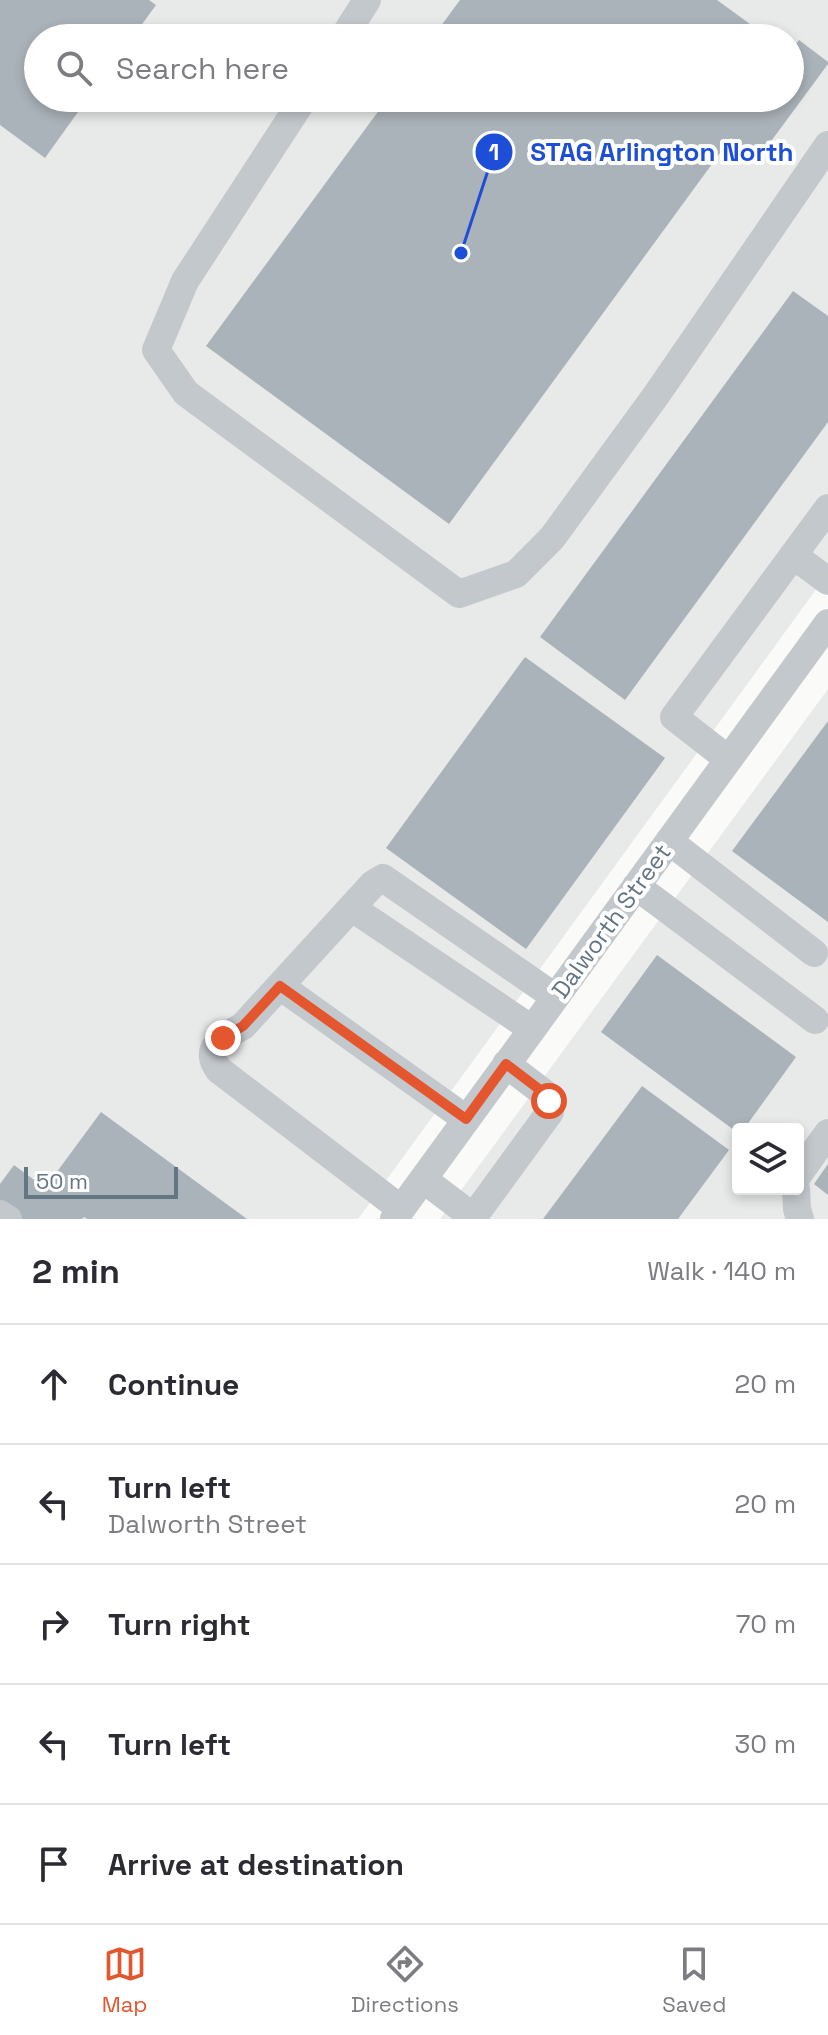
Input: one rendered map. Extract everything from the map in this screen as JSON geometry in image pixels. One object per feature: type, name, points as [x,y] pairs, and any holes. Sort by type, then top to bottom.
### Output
[{"type":"street","points":[[352,24],[367,0]]},
{"type":"street","points":[[295,112],[185,281],[156,350],[186,393],[459,594],[516,574],[552,538],[657,394],[828,145]]},
{"type":"street","points":[[728,759],[674,717],[828,508]]},
{"type":"street","points":[[793,555],[828,581]]},
{"type":"street","name":"Dalworth Street","points":[[398,1214],[828,623]]},
{"type":"street","points":[[669,841],[814,953]]},
{"type":"street","points":[[398,1214],[231,1080],[212,1062],[212,1053],[223,1038],[243,1026],[373,884],[383,878],[555,997]]},
{"type":"street","points":[[636,886],[815,1020]]},
{"type":"street","points":[[352,908],[532,1029]]},
{"type":"street","points":[[280,986],[466,1119]]},
{"type":"street","points":[[423,1179],[473,1218],[550,1112],[544,1093],[506,1064]]},
{"type":"street","points":[[804,1167],[828,1133]]},
{"type":"street","points":[[796,1195],[800,1219]]},
{"type":"street","points":[[0,1214],[8,1219]]},
{"type":"shaded area","points":[[0,0],[828,0],[828,573],[358,1219],[0,1219]]},
{"type":"shaded area","points":[[828,689],[828,1219],[440,1219]]},
{"type":"building","points":[[0,0],[149,0],[156,5],[142,24],[24,24],[24,112],[78,112],[45,158],[0,125]]},
{"type":"building","points":[[460,0],[717,0],[750,24],[442,24]]},
{"type":"building","points":[[804,44],[828,64],[804,97]]},
{"type":"building","points":[[378,112],[793,112],[758,159],[731,138],[449,524],[206,346]]},
{"type":"building","points":[[793,291],[828,316],[828,422],[625,700],[540,637]]},
{"type":"building","points":[[525,657],[665,758],[526,949],[386,848]]},
{"type":"building","points":[[828,721],[828,922],[732,851]]},
{"type":"building","points":[[657,955],[796,1057],[748,1123],[732,1123],[732,1129],[601,1032]]},
{"type":"building","points":[[642,1086],[729,1150],[678,1219],[543,1219]]},
{"type":"building","points":[[101,1112],[247,1219],[20,1219],[0,1204],[0,1184],[14,1165],[45,1188]]},
{"type":"building","points":[[828,1164],[828,1195],[814,1184]]},
{"type":"place","name":"STAG Arlington North","points":[[461,253]]},
{"type":"route","points":[[223,1038],[243,1026],[280,986],[466,1119],[506,1064],[544,1093],[549,1101]]}]
